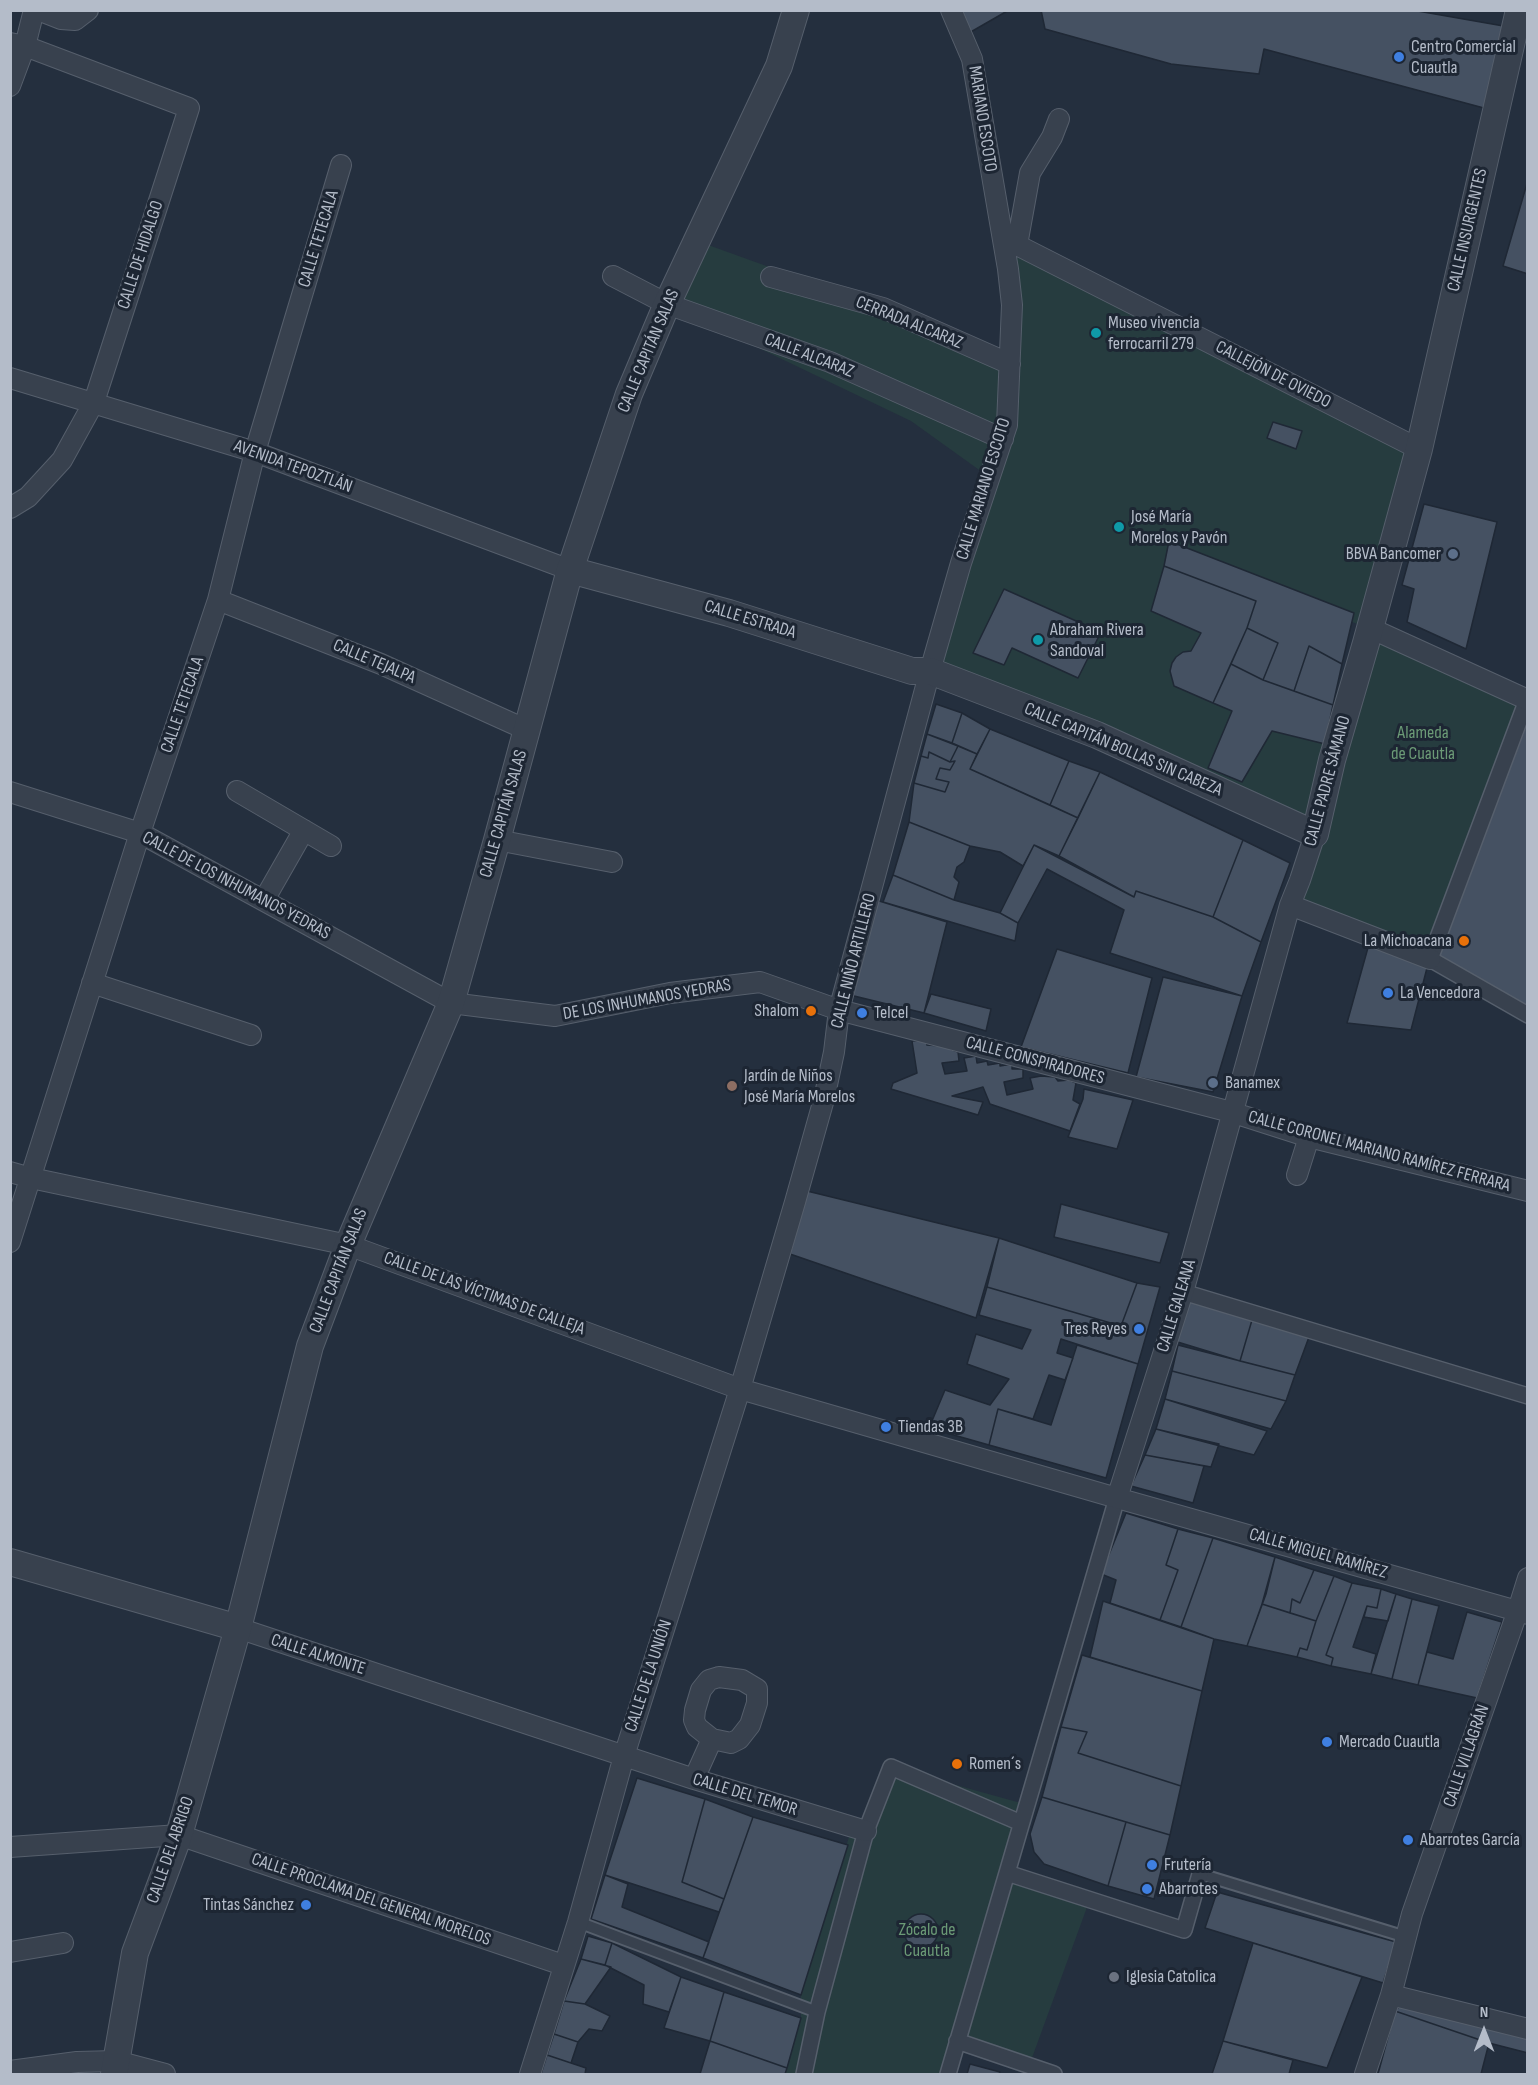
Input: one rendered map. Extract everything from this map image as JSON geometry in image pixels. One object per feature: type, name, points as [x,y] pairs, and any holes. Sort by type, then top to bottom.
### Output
[{"type":"street","points":[[10,86],[18,45],[36,10],[61,19],[82,15]]},
{"type":"street","name":"CALLE CAPITÁN SALAS","points":[[238,1628],[310,1346],[348,1245],[451,1003],[570,570],[629,394],[667,304],[779,66],[796,10]]},
{"type":"street","name":"MARIANO ESCOTO","points":[[951,10],[972,58],[1002,231]]},
{"type":"street","name":"CALLE INSURGENTES","points":[[1419,449],[1519,10]]},
{"type":"street","name":"CALLE DE HIDALGO","points":[[10,508],[28,497],[62,460],[94,402],[189,108],[18,45]]},
{"type":"street","points":[[1017,245],[1030,173],[1052,137],[1059,119]]},
{"type":"street","name":"CALLE TETECALA","points":[[10,1242],[140,833],[218,600],[255,452],[341,165]]},
{"type":"street","name":"CALLEJÓN DE OVIEDO","points":[[1002,231],[1017,245],[1419,449]]},
{"type":"street","name":"CALLE MARIANO ESCOTO","points":[[930,671],[961,563],[1007,425],[1012,305],[1002,231]]},
{"type":"street","name":"CALLE ALCARAZ","points":[[613,276],[667,304],[830,362],[1003,439]]},
{"type":"street","name":"CERRADA ALCARAZ","points":[[771,277],[883,308],[1010,364]]},
{"type":"street","name":"AVENIDA TEPOZTLÁN","points":[[10,378],[255,452],[570,570]]},
{"type":"street","name":"CALLE PADRE SÁMANO","points":[[1231,1112],[1290,905],[1315,834],[1332,760],[1419,449]]},
{"type":"street","name":"CALLE ESTRADA","points":[[570,570],[729,613],[912,671],[930,671]]},
{"type":"street","name":"CALLE TEJALPA","points":[[218,600],[381,664],[527,730]]},
{"type":"street","points":[[1370,628],[1527,700],[1430,959]]},
{"type":"street","name":"CALLE CAPITÁN BOLLAS SIN CABEZA","points":[[930,671],[1097,735],[1315,834]]},
{"type":"street","name":"CALLE NIÑO ARTILLERO","points":[[740,1389],[824,1099],[834,1052],[839,1010],[930,671]]},
{"type":"street","points":[[237,791],[331,846]]},
{"type":"street","name":"CALLE DE LOS INHUMANOS YEDRAS","points":[[10,792],[140,833],[451,1003]]},
{"type":"street","points":[[264,900],[304,830]]},
{"type":"street","points":[[497,840],[612,862]]},
{"type":"street","points":[[1290,905],[1430,959],[1527,1015]]},
{"type":"street","name":"DE LOS INHUMANOS YEDRAS","points":[[451,1003],[555,1016],[670,993],[760,982],[839,1010]]},
{"type":"street","points":[[92,983],[251,1035]]},
{"type":"street","name":"CALLE CONSPIRADORES","points":[[839,1010],[1231,1112]]},
{"type":"street","name":"CALLE CORONEL MARIANO RAMÍREZ FERRARA","points":[[1231,1112],[1309,1137],[1527,1191]]},
{"type":"street","name":"CALLE GALEANA","points":[[1117,1498],[1183,1292],[1231,1112]]},
{"type":"street","points":[[1297,1175],[1309,1137]]},
{"type":"street","name":"CALLE DE LAS VÍCTIMAS DE CALLEJA","points":[[10,1172],[348,1245],[740,1389],[1117,1498]]},
{"type":"street","points":[[1183,1292],[1527,1396]]},
{"type":"street","name":"CALLE DE LA UNIÓN","points":[[530,2074],[578,1922],[624,1756],[740,1389]]},
{"type":"street","points":[[948,2074],[1117,1498]]},
{"type":"street","name":"CALLE MIGUEL RAMÍREZ","points":[[1117,1498],[1523,1612]]},
{"type":"street","name":"CALLE ALMONTE","points":[[10,1562],[238,1628],[624,1756]]},
{"type":"street","name":"CALLE VILLAGRÁN","points":[[1365,2074],[1391,1995],[1406,1937],[1523,1612],[1527,1578]]},
{"type":"street","name":"CALLE DEL ABRIGO","points":[[115,2068],[135,1953],[178,1835],[238,1628]]},
{"type":"street","points":[[694,1779],[712,1739]]},
{"type":"street","name":"CALLE DEL TEMOR","points":[[624,1756],[866,1831]]},
{"type":"street","points":[[804,2074],[817,2012],[866,1831],[891,1767],[1021,1823]]},
{"type":"street","points":[[10,1847],[178,1835]]},
{"type":"street","name":"CALLE PROCLAMA DEL GENERAL MORELOS","points":[[178,1835],[563,1965]]},
{"type":"street","points":[[1007,1873],[1184,1930],[1200,1874]]},
{"type":"street","points":[[10,1952],[63,1943]]},
{"type":"street","points":[[1391,1995],[1527,2030]]},
{"type":"street","points":[[957,2041],[1054,2074]]},
{"type":"street","points":[[10,2071],[77,2062],[165,2074]]},
{"type":"lane","points":[[1200,1874],[1406,1937]]},
{"type":"lane","points":[[578,1922],[817,2012]]},
{"type":"green space","name":"Alameda de Cuautla","points":[[1002,231],[1419,449],[1370,628],[1527,700],[1430,959],[1290,905],[1314,835],[930,671],[989,477],[911,421],[667,304],[697,241],[883,308],[1010,364]],"holes":[[[1352,622],[1369,628],[1325,744]]]},
{"type":"green space","name":"Zócalo de Cuautla","points":[[891,1767],[1028,1805],[1008,1873],[1090,1899],[1029,2066],[958,2042],[948,2074],[785,2074],[801,2018],[801,1995],[852,1827],[866,1831]]},
{"type":"building","points":[[951,10],[1009,10],[962,37]]},
{"type":"building","name":"Centro Comercial Cuautla","points":[[1041,10],[1412,10],[1515,28],[1495,111],[1264,49],[1259,74],[1171,64],[1045,29]]},
{"type":"building","points":[[1528,180],[1528,274],[1503,266]]},
{"type":"building","points":[[1273,422],[1302,431],[1296,449],[1267,438]]},
{"type":"building","points":[[1424,504],[1497,522],[1466,649],[1407,622],[1414,589],[1402,585]]},
{"type":"building","points":[[1169,541],[1354,613],[1342,664],[1309,646],[1294,691],[1263,680],[1278,643],[1247,628],[1256,601],[1164,566]]},
{"type":"building","points":[[1164,566],[1256,601],[1247,628],[1213,703],[1174,686],[1170,671],[1172,663],[1183,652],[1191,651],[1201,633],[1151,611]]},
{"type":"building","name":"Abraham Rivera Sandoval","points":[[1004,589],[1101,632],[1078,678],[1012,648],[1004,665],[973,653]]},
{"type":"building","points":[[1247,628],[1278,643],[1263,680],[1231,664]]},
{"type":"building","points":[[1309,646],[1342,664],[1333,705],[1294,691]]},
{"type":"building","points":[[1231,664],[1263,680],[1333,705],[1325,744],[1272,731],[1242,782],[1208,768],[1232,711],[1213,703]]},
{"type":"building","points":[[936,704],[962,713],[952,743],[927,734]]},
{"type":"building","points":[[962,713],[990,729],[977,754],[952,743]]},
{"type":"building","points":[[1528,720],[1528,1011],[1437,957]]},
{"type":"building","points":[[990,729],[1069,761],[1050,805],[970,769]]},
{"type":"building","points":[[927,734],[958,746],[950,762],[929,752],[928,758],[921,756]]},
{"type":"building","points":[[958,746],[977,754],[970,769],[1078,818],[1059,856],[1034,845],[1023,866],[1000,852],[970,846],[909,822],[914,783],[945,792],[949,782],[936,779],[940,768],[950,770],[955,761],[950,762]]},
{"type":"building","points":[[929,752],[950,762],[955,761],[950,770],[940,768],[936,779],[949,782],[945,792],[914,783],[921,756],[928,758]]},
{"type":"building","points":[[1069,761],[1100,772],[1078,818],[1050,805]]},
{"type":"building","points":[[1100,772],[1243,840],[1213,917],[1136,891],[1134,897],[1059,856]]},
{"type":"building","points":[[909,822],[970,846],[964,862],[957,867],[954,877],[959,882],[954,900],[893,875]]},
{"type":"building","points":[[1243,840],[1290,863],[1261,942],[1213,917]]},
{"type":"building","points":[[1034,845],[1134,897],[1136,891],[1213,917],[1261,942],[1242,996],[1110,953],[1124,910],[1047,869],[1018,923],[1000,913]]},
{"type":"building","points":[[893,875],[954,900],[1000,913],[1018,923],[1015,941],[883,902]]},
{"type":"building","points":[[876,900],[947,922],[924,1013],[850,995]]},
{"type":"building","name":"La Vencedora","points":[[1369,944],[1428,964],[1411,1030],[1347,1023]]},
{"type":"building","points":[[1057,949],[1152,978],[1128,1073],[1021,1047]]},
{"type":"building","points":[[1163,977],[1242,996],[1213,1092],[1136,1077]]},
{"type":"building","points":[[931,994],[991,1009],[986,1031],[924,1013]]},
{"type":"building","points":[[926,1040],[927,1045],[942,1046],[958,1052],[959,1061],[942,1063],[945,1074],[967,1071],[964,1058],[976,1056],[977,1063],[987,1061],[988,1065],[1000,1063],[1000,1066],[1012,1064],[1012,1069],[1023,1069],[1023,1078],[1004,1082],[1007,1095],[1033,1089],[1030,1078],[1041,1076],[1076,1083],[1073,1100],[1080,1104],[1070,1131],[990,1104],[983,1087],[952,1096],[983,1102],[978,1115],[891,1089],[893,1083],[917,1073],[912,1041]]},
{"type":"building","points":[[1084,1089],[1133,1100],[1117,1149],[1068,1137],[1083,1099]]},
{"type":"building","points":[[807,1191],[999,1238],[976,1318],[790,1254]]},
{"type":"building","points":[[1061,1204],[1169,1233],[1160,1263],[1054,1237]]},
{"type":"building","points":[[999,1238],[1137,1283],[1121,1326],[987,1287]]},
{"type":"building","points":[[1137,1283],[1160,1287],[1138,1364],[1061,1339],[1057,1353],[1073,1358],[1065,1380],[1049,1375],[1033,1419],[998,1409],[989,1445],[929,1428],[945,1390],[990,1405],[1009,1379],[967,1364],[976,1334],[1022,1349],[1031,1330],[979,1315],[987,1287],[1121,1326]]},
{"type":"building","points":[[1185,1300],[1252,1320],[1240,1361],[1171,1340]]},
{"type":"building","points":[[1252,1320],[1309,1337],[1295,1375],[1240,1361]]},
{"type":"building","points":[[1077,1345],[1138,1364],[1106,1478],[989,1445],[998,1409],[1051,1425]]},
{"type":"building","points":[[1178,1345],[1295,1375],[1286,1401],[1172,1371]]},
{"type":"building","points":[[1172,1371],[1286,1401],[1271,1429],[1165,1399]]},
{"type":"building","points":[[1165,1399],[1267,1431],[1254,1455],[1156,1429]]},
{"type":"building","points":[[1156,1429],[1219,1444],[1211,1467],[1145,1455]]},
{"type":"building","points":[[1145,1455],[1204,1466],[1193,1503],[1131,1486]]},
{"type":"building","points":[[1126,1513],[1178,1529],[1166,1565],[1178,1570],[1160,1620],[1110,1603],[1116,1580],[1101,1574]]},
{"type":"building","points":[[1178,1529],[1213,1538],[1181,1627],[1160,1620],[1178,1570],[1166,1565]]},
{"type":"building","points":[[1213,1538],[1275,1557],[1266,1594],[1247,1646],[1214,1639],[1181,1627]]},
{"type":"building","points":[[1275,1557],[1314,1570],[1300,1603],[1292,1599],[1290,1613],[1262,1604]]},
{"type":"building","points":[[1314,1570],[1334,1576],[1316,1621],[1290,1613],[1292,1599],[1300,1603]]},
{"type":"building","points":[[1334,1576],[1352,1583],[1326,1655],[1333,1658],[1331,1666],[1297,1657],[1300,1648],[1307,1650]]},
{"type":"building","points":[[1352,1583],[1381,1589],[1377,1608],[1367,1606],[1353,1647],[1376,1654],[1371,1674],[1331,1666],[1333,1658],[1326,1655]]},
{"type":"building","points":[[1381,1589],[1396,1594],[1388,1621],[1364,1617],[1367,1606],[1377,1608]]},
{"type":"building","points":[[1396,1594],[1412,1599],[1392,1679],[1371,1674]]},
{"type":"building","points":[[1412,1599],[1439,1606],[1418,1685],[1392,1679]]},
{"type":"building","points":[[1103,1601],[1214,1639],[1202,1691],[1090,1657]]},
{"type":"building","points":[[1262,1604],[1316,1621],[1307,1650],[1300,1648],[1297,1657],[1247,1646]]},
{"type":"building","points":[[1467,1612],[1502,1622],[1477,1698],[1418,1685],[1427,1652],[1453,1659]]},
{"type":"building","points":[[1082,1655],[1202,1691],[1181,1786],[1078,1753],[1087,1732],[1061,1727]]},
{"type":"building","points":[[1061,1727],[1087,1732],[1078,1753],[1181,1786],[1170,1835],[1042,1797]]},
{"type":"building","points":[[637,1778],[705,1799],[682,1882],[724,1899],[719,1912],[605,1875]]},
{"type":"building","points":[[1042,1797],[1126,1822],[1108,1886],[1044,1864],[1034,1852],[1030,1834]]},
{"type":"building","points":[[705,1799],[753,1817],[724,1899],[682,1882]]},
{"type":"building","points":[[753,1817],[848,1845],[801,1995],[703,1958]]},
{"type":"building","points":[[1126,1822],[1170,1835],[1154,1899],[1108,1886]]},
{"type":"building","points":[[605,1875],[628,1884],[622,1907],[709,1942],[703,1958],[591,1919]]},
{"type":"building","points":[[1217,1892],[1396,1942],[1383,1983],[1205,1928]]},
{"type":"building","points":[[921,1914],[933,1919],[938,1931],[933,1943],[921,1948],[909,1943],[904,1931],[909,1919]]},
{"type":"building","points":[[588,1936],[612,1943],[605,1965],[581,1959]]},
{"type":"building","points":[[612,1943],[681,1977],[669,2012],[643,2004],[644,1985],[605,1965]]},
{"type":"building","points":[[1253,1943],[1362,1977],[1327,2068],[1223,2041]]},
{"type":"building","points":[[581,1959],[611,1967],[585,2004],[564,2001]]},
{"type":"building","points":[[681,1977],[724,1992],[710,2041],[664,2028]]},
{"type":"building","points":[[724,1992],[801,2018],[787,2068],[710,2041]]},
{"type":"building","points":[[564,2001],[585,2004],[610,2016],[602,2031],[589,2029],[578,2042],[554,2034]]},
{"type":"building","points":[[1402,2004],[1528,2038],[1528,2053],[1489,2043],[1395,2011]]},
{"type":"building","points":[[1395,2011],[1489,2043],[1481,2074],[1378,2074]]},
{"type":"building","points":[[554,2034],[578,2042],[571,2063],[547,2055]]},
{"type":"building","points":[[710,2041],[787,2068],[785,2074],[700,2074]]},
{"type":"building","points":[[1223,2041],[1293,2060],[1289,2074],[1212,2074]]},
{"type":"building","points":[[547,2055],[586,2068],[585,2074],[541,2074]]},
{"type":"building","points":[[970,2064],[1000,2072],[999,2074],[967,2074]]},
{"type":"place","name":"Centro Comercial Cuautla","points":[[1399,57]]},
{"type":"place","name":"Museo vivencia ferrocarril 279","points":[[1096,333]]},
{"type":"place","name":"José María Morelos y Pavón","points":[[1119,527]]},
{"type":"place","name":"BBVA Bancomer","points":[[1453,554]]},
{"type":"place","name":"Abraham Rivera Sandoval","points":[[1038,640]]},
{"type":"place","name":"La Michoacana","points":[[1464,941]]},
{"type":"place","name":"La Vencedora","points":[[1388,993]]},
{"type":"place","name":"Shalom","points":[[811,1011]]},
{"type":"place","name":"Telcel","points":[[862,1013]]},
{"type":"place","name":"Banamex","points":[[1213,1083]]},
{"type":"place","name":"Jardín de Niños José María Morelos","points":[[732,1086]]},
{"type":"place","name":"Tres Reyes","points":[[1139,1329]]},
{"type":"place","name":"Tiendas 3B","points":[[886,1427]]},
{"type":"place","name":"Mercado Cuautla","points":[[1327,1742]]},
{"type":"place","name":"Romen´s","points":[[957,1764]]},
{"type":"place","name":"Abarrotes García","points":[[1408,1840]]},
{"type":"place","name":"Frutería","points":[[1152,1865]]},
{"type":"place","name":"Abarrotes","points":[[1147,1889]]},
{"type":"place","name":"Tintas Sánchez","points":[[306,1905]]},
{"type":"place","name":"Iglesia Catolica","points":[[1114,1977]]}]
